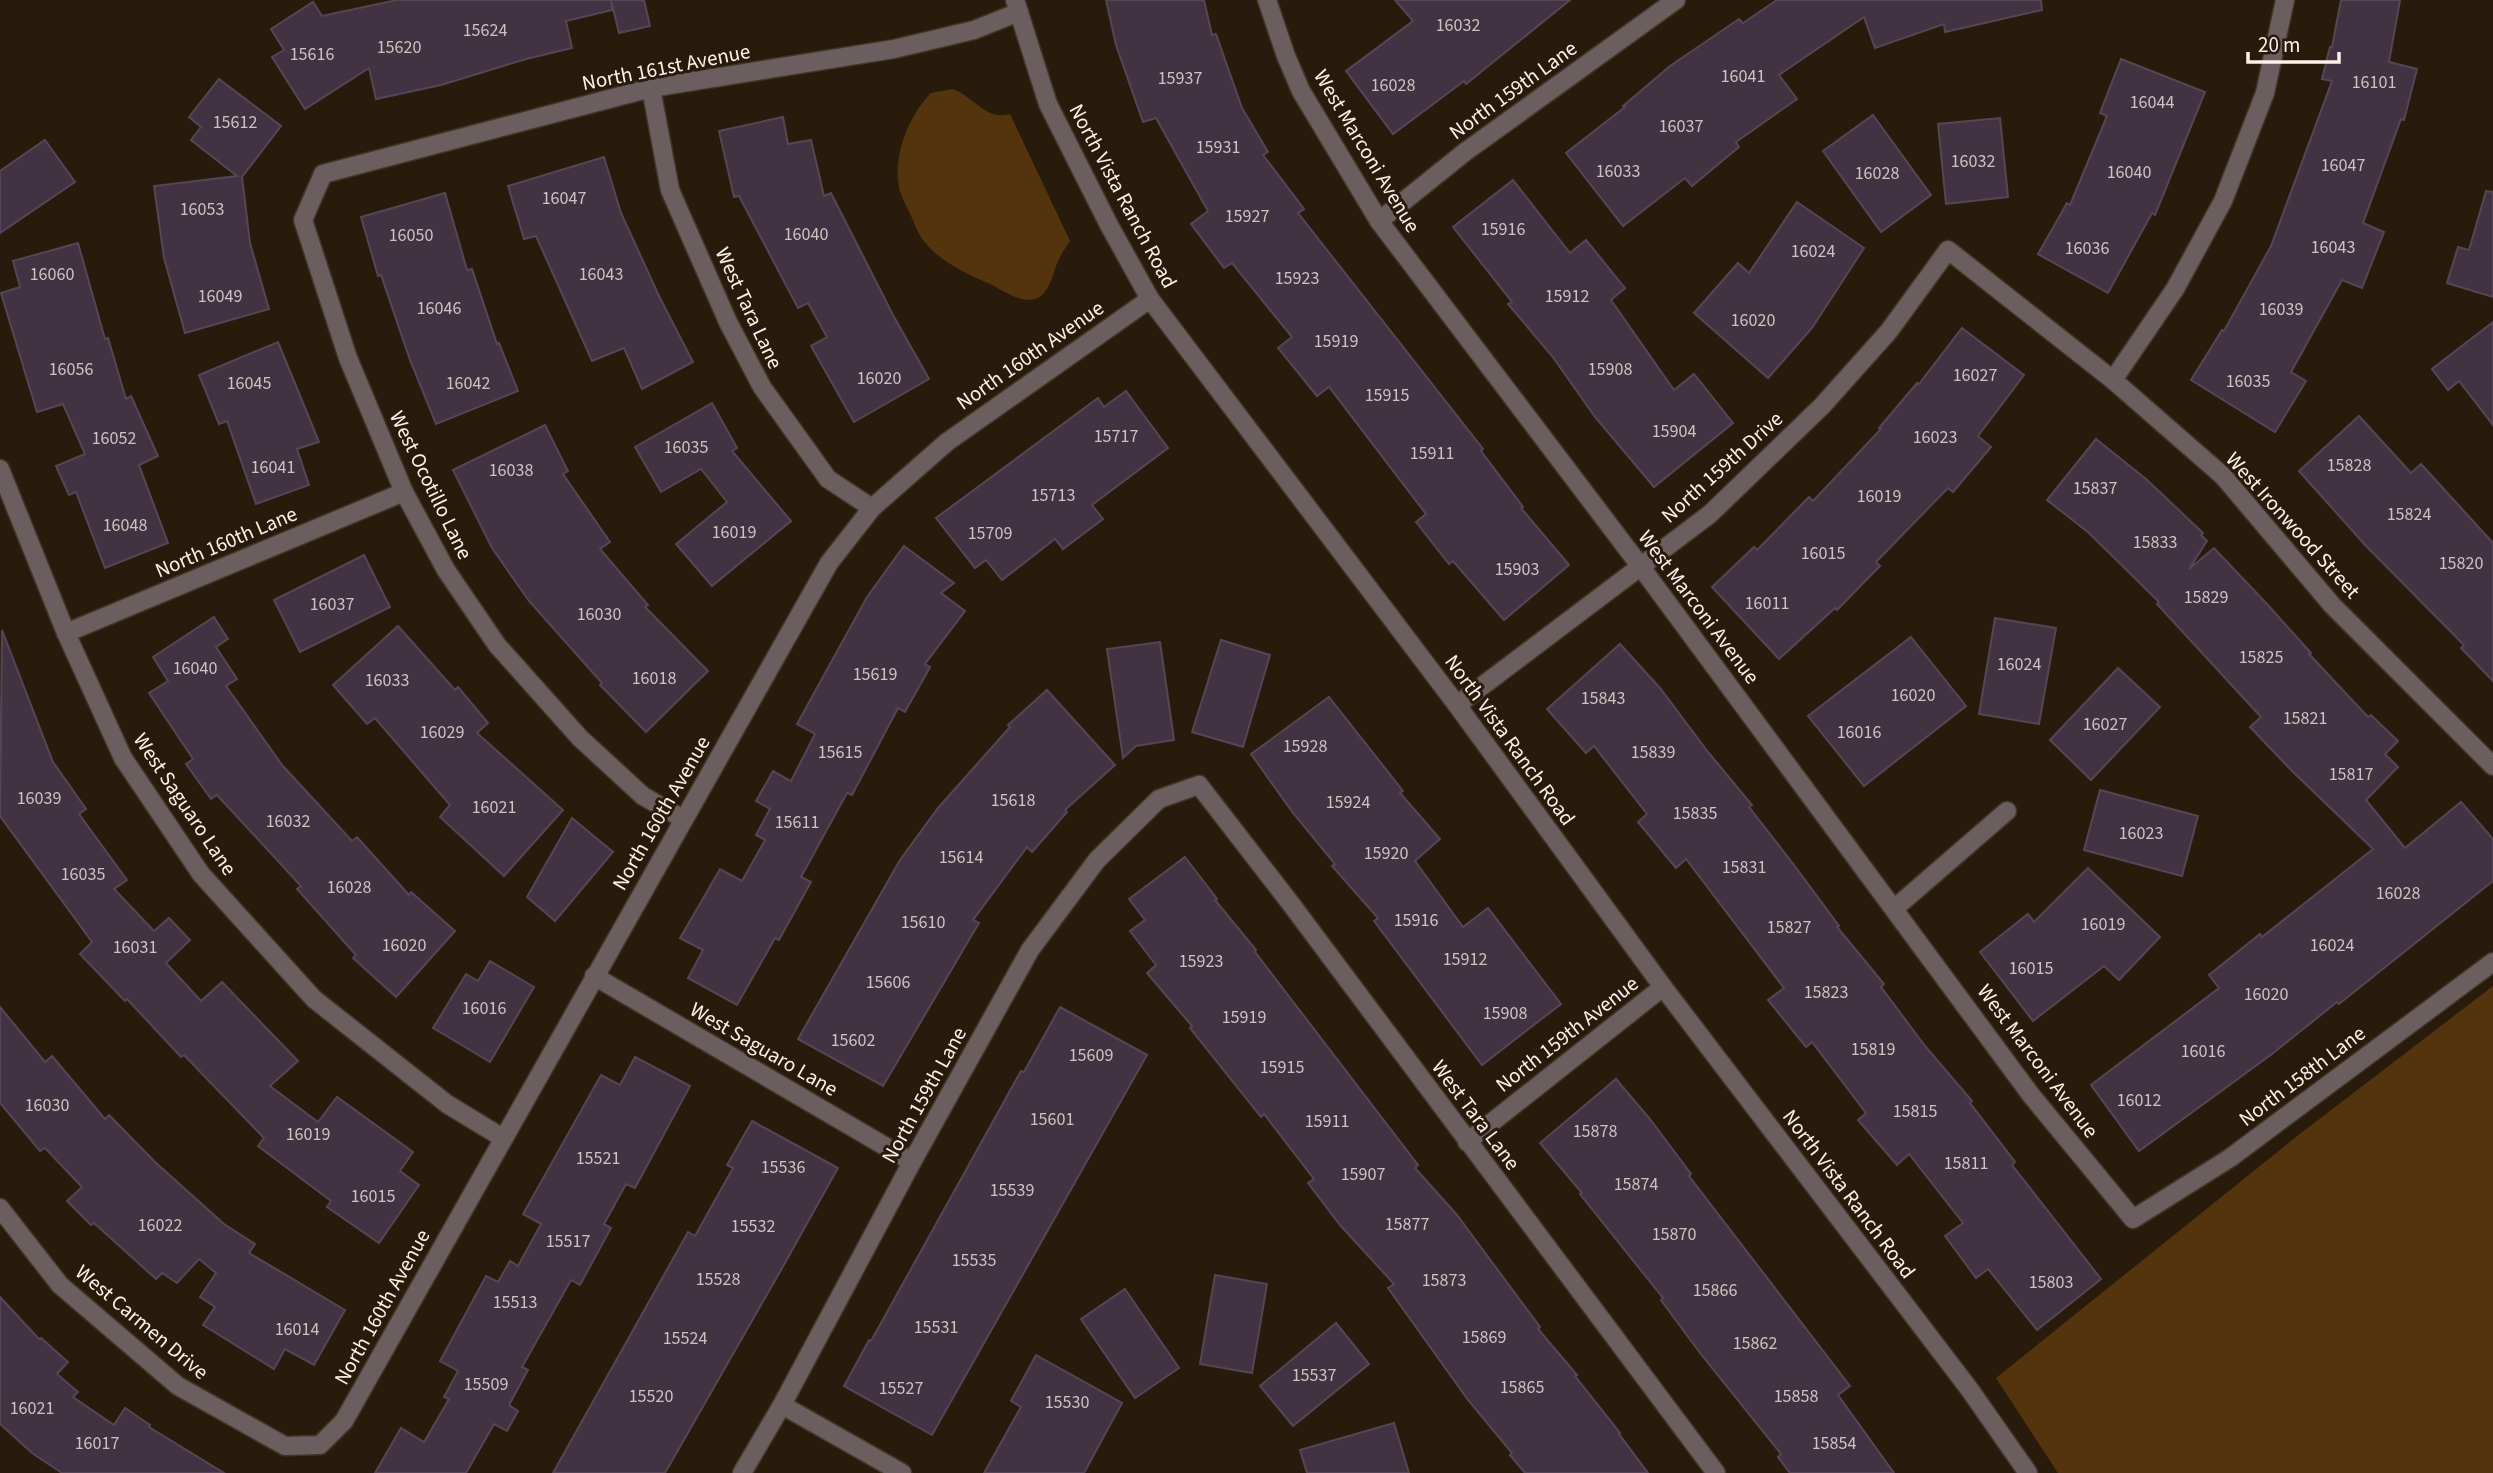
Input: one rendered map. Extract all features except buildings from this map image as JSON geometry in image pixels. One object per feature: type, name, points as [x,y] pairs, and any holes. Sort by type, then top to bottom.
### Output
[{"type":"street","name":"West Marconi Avenue","points":[[1267,0],[1301,91],[1379,221],[1641,567],[2031,1095],[2133,1219]]},
{"type":"street","name":"North 159th Lane","points":[[1379,221],[1465,152],[1676,0]]},
{"type":"street","points":[[2113,380],[2175,289],[2224,201],[2265,93],[2286,0]]},
{"type":"street","name":"North 161st Avenue","points":[[323,174],[651,88],[894,49],[974,30],[1017,6]]},
{"type":"street","name":"North Vista Ranch Road","points":[[1017,6],[1048,104],[1150,299],[1457,705],[1662,987],[1970,1390],[2028,1473]]},
{"type":"street","name":"West Tara Lane","points":[[651,88],[670,190],[728,322],[762,387],[828,479],[872,508]]},
{"type":"street","name":"West Ocotillo Lane","points":[[323,174],[303,220],[348,358],[404,492],[446,570],[497,645],[580,738],[643,796],[684,819]]},
{"type":"street","name":"West Ironwood Street","points":[[1948,250],[2113,380],[2223,476],[2332,605],[2493,765]]},
{"type":"street","name":"North 159th Drive","points":[[1457,705],[1710,514],[1822,406],[1889,331],[1948,250]]},
{"type":"street","name":"North 160th Avenue","points":[[320,1446],[344,1422],[829,563],[872,508],[947,442],[1150,299]]},
{"type":"street","name":"West Saguaro Lane","points":[[0,469],[66,633],[123,758],[201,874],[314,999],[447,1104],[503,1138]]},
{"type":"street","name":"North 160th Lane","points":[[66,633],[404,492]]},
{"type":"street","name":"North 159th Lane","points":[[742,1473],[782,1405],[912,1162],[1030,950],[1097,860],[1159,799],[1199,785]]},
{"type":"street","name":"West Tara Lane","points":[[1199,785],[1716,1473]]},
{"type":"street","points":[[1895,908],[2007,811]]},
{"type":"street","name":"North 158th Lane","points":[[2133,1219],[2230,1158],[2493,962]]},
{"type":"street","name":"West Saguaro Lane","points":[[594,976],[912,1162]]},
{"type":"street","name":"North 159th Avenue","points":[[1467,1142],[1662,987]]},
{"type":"street","name":"West Carmen Drive","points":[[0,1208],[60,1285],[178,1386],[285,1446],[320,1446]]},
{"type":"street","points":[[782,1405],[902,1473]]},
{"type":"shaded area","points":[[953,89],[987,111],[1010,114],[1070,241],[1059,259],[1048,288],[1040,297],[1029,300],[1011,295],[945,261],[920,235],[901,194],[898,162],[904,136],[916,112],[931,93]]},
{"type":"shaded area","points":[[2493,986],[2493,1473],[2058,1473],[1996,1378],[2296,1137]]}]
